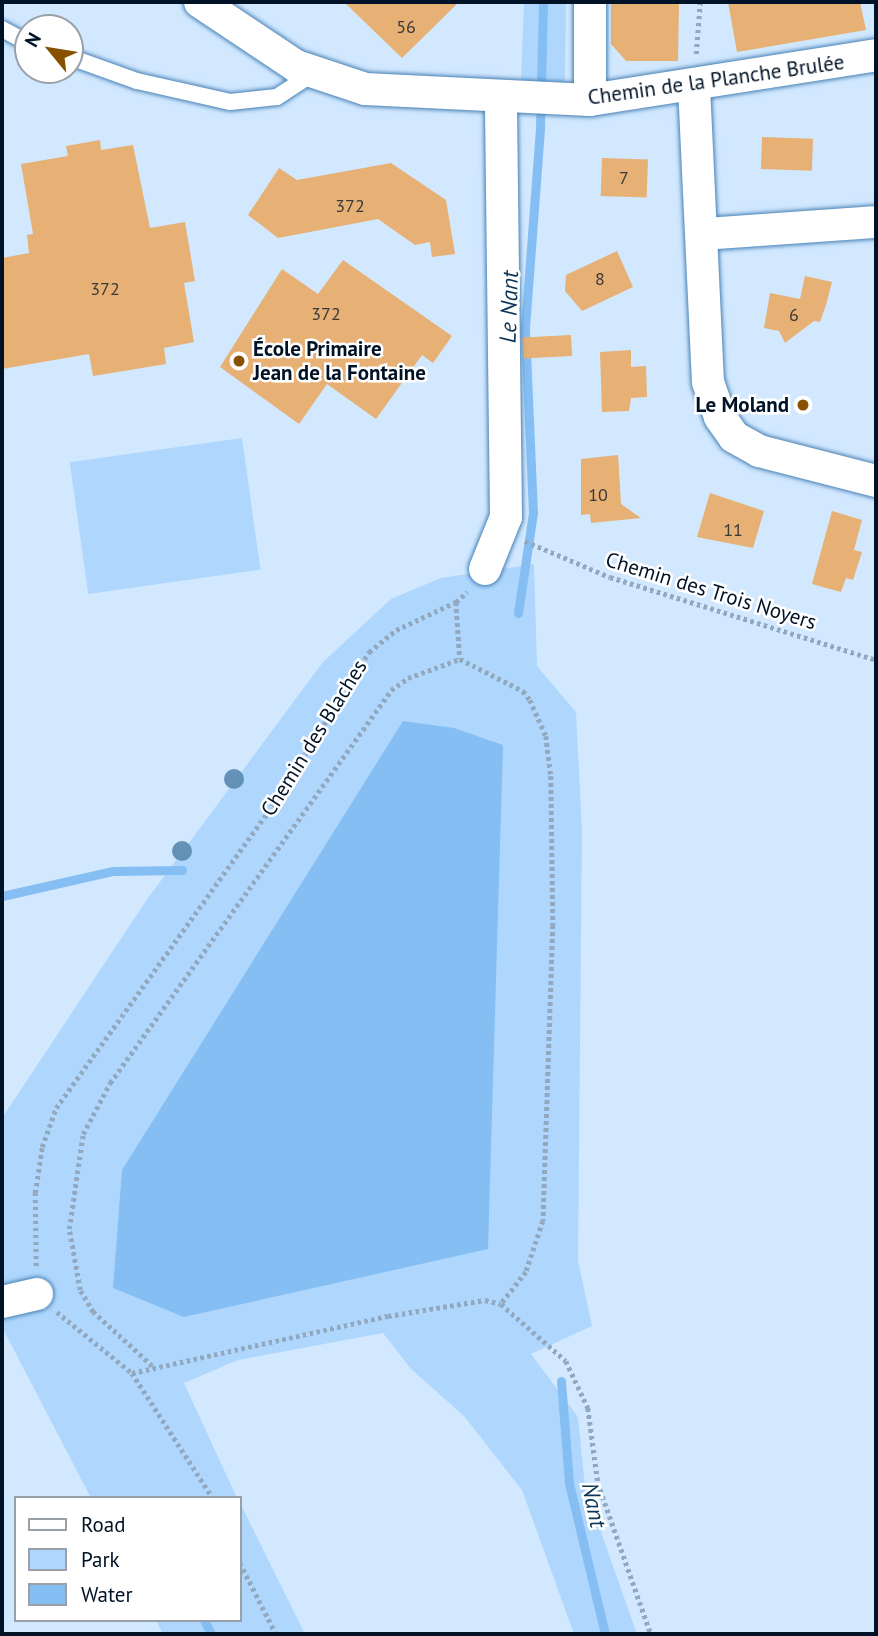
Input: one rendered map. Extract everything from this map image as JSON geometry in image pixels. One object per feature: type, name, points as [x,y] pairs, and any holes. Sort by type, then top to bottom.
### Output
[{"type":"street","name":"Chemin de la Planche Brulée","points":[[201,2],[262,45],[314,72],[365,89],[590,100],[694,86],[876,55]]},
{"type":"street","points":[[590,2],[590,100]]},
{"type":"street","points":[[694,86],[704,234],[708,382],[720,417],[733,437],[759,450],[876,481]]},
{"type":"street","points":[[485,569],[506,517],[510,97]]},
{"type":"street","points":[[704,234],[876,222]]},
{"type":"street","points":[[2,1302],[37,1294]]},
{"type":"lane","points":[[84,62],[137,81],[230,103],[277,97],[314,72]]},
{"type":"path","points":[[694,86],[699,2]]},
{"type":"path","name":"Chemin des Trois Noyers","points":[[539,547],[610,577],[876,660]]},
{"type":"path","name":"Chemin des Blaches","points":[[37,1294],[35,1193],[42,1147],[56,1108],[279,796],[369,652],[396,630],[456,602],[478,582],[485,569]]},
{"type":"path","points":[[456,602],[460,659]]},
{"type":"path","points":[[152,1366],[93,1312],[80,1290],[69,1229],[83,1134],[110,1083],[391,690],[408,678],[460,659],[523,691],[530,700],[546,736],[551,776],[553,925],[543,1221],[526,1272],[501,1304]]},
{"type":"path","points":[[37,1294],[85,1338],[132,1373],[212,1496]]},
{"type":"path","points":[[132,1373],[152,1366],[388,1316],[485,1300],[501,1304],[566,1361],[588,1408],[598,1483],[651,1634]]},
{"type":"path","points":[[242,1567],[276,1634]]},
{"type":"green space","points":[[524,2],[566,2],[565,80],[559,87],[521,81]]},
{"type":"green space","points":[[242,438],[261,570],[88,594],[70,462]]},
{"type":"green space","points":[[534,564],[537,666],[576,712],[582,830],[578,1260],[592,1326],[531,1354],[578,1417],[585,1487],[637,1634],[574,1634],[522,1490],[464,1416],[411,1369],[383,1333],[238,1360],[184,1383],[236,1496],[90,1496],[2,1327],[2,1118],[148,898],[323,662],[391,599],[441,578]]},
{"type":"green space","points":[[242,1507],[305,1634],[163,1634],[157,1622],[242,1622]]},
{"type":"water","points":[[403,721],[454,728],[503,745],[488,1249],[184,1317],[113,1288],[122,1170]]},
{"type":"building","points":[[344,2],[459,2],[402,58]]},
{"type":"building","points":[[611,2],[679,2],[678,61],[626,61],[611,44]]},
{"type":"building","points":[[728,2],[860,2],[866,30],[737,52]]},
{"type":"building","points":[[762,137],[813,139],[812,171],[761,169]]},
{"type":"building","points":[[100,140],[101,150],[133,145],[150,228],[185,222],[195,281],[184,283],[194,342],[164,348],[166,364],[93,376],[89,354],[2,369],[2,258],[29,253],[27,235],[33,234],[21,164],[68,156],[66,146]]},
{"type":"building","points":[[602,158],[648,160],[647,198],[601,196]]},
{"type":"building","points":[[391,163],[446,200],[455,254],[432,257],[430,242],[415,245],[378,219],[278,238],[248,215],[279,168],[297,180]]},
{"type":"building","points":[[617,251],[633,287],[582,311],[565,291],[566,275]]},
{"type":"building","points":[[343,260],[452,336],[433,363],[422,355],[376,419],[327,384],[299,424],[220,367],[282,269],[318,294]]},
{"type":"building","points":[[805,276],[832,282],[826,305],[820,322],[814,321],[785,343],[779,331],[764,328],[770,293],[800,299]]},
{"type":"building","points":[[571,335],[572,356],[523,359],[522,338]]},
{"type":"building","points":[[631,350],[631,367],[646,366],[647,397],[631,398],[629,411],[602,412],[600,352]]},
{"type":"building","points":[[618,455],[621,504],[641,518],[591,523],[590,514],[581,515],[581,459]]},
{"type":"building","points":[[710,493],[764,511],[753,548],[697,537]]},
{"type":"building","points":[[832,511],[862,520],[854,550],[862,552],[853,580],[846,578],[841,592],[812,584]]},
{"type":"waterway","name":"Le Nant","points":[[518,613],[533,513],[525,328],[540,127],[543,2]]},
{"type":"waterway","points":[[2,896],[113,871],[182,870]]},
{"type":"waterway","name":"Nant","points":[[561,1381],[569,1483],[605,1634]]},
{"type":"waterway","name":"Nant","points":[[205,1622],[211,1634]]},
{"type":"place","name":"École Primaire Jean de la Fontaine","points":[[239,361]]},
{"type":"place","name":"Le Moland","points":[[803,405]]}]
